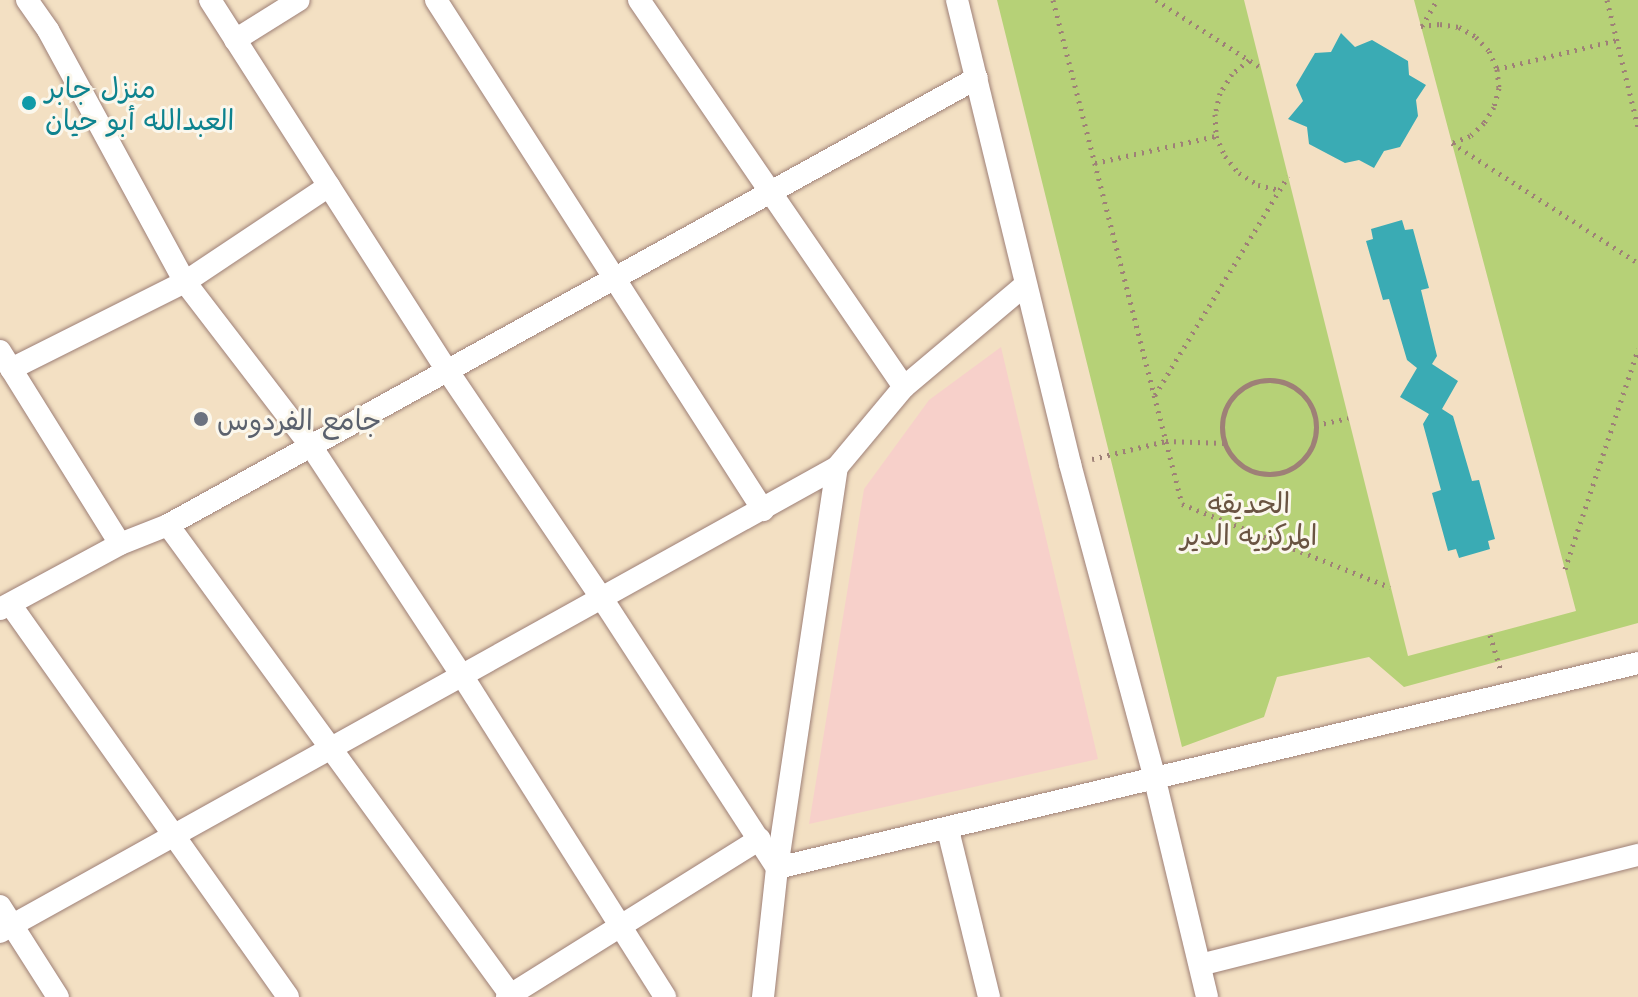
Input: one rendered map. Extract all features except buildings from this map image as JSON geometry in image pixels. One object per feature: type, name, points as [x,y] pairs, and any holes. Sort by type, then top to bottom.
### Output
[{"type":"street","points":[[27,0],[48,30],[185,282],[311,446],[463,677],[665,997]]},
{"type":"street","points":[[210,0],[447,370],[603,600],[777,868]]},
{"type":"street","points":[[235,40],[299,0]]},
{"type":"street","points":[[436,0],[763,510]]},
{"type":"street","points":[[639,0],[904,387]]},
{"type":"street","points":[[957,0],[1025,285],[1154,776],[1207,997]]},
{"type":"street","points":[[288,997],[5,606],[120,544],[168,525],[977,78]]},
{"type":"street","points":[[120,544],[6,360],[185,282],[329,186]]},
{"type":"street","points":[[6,929],[603,600],[837,467],[904,387],[1025,285]]},
{"type":"street","points":[[763,997],[777,868],[837,467]]},
{"type":"street","points":[[168,525],[510,996],[760,839]]},
{"type":"street","points":[[777,868],[948,830],[1154,776],[1508,697],[1638,663]]},
{"type":"street","points":[[948,830],[989,997]]},
{"type":"street","points":[[1200,965],[1638,855]]},
{"type":"street","points":[[0,906],[6,929],[58,997]]},
{"type":"path","points":[[1053,0],[1182,504],[1390,587]]},
{"type":"path","points":[[1156,0],[1261,68]]},
{"type":"path","points":[[1437,0],[1421,26],[1440,24],[1467,32],[1489,51],[1497,69],[1499,88],[1494,107],[1484,123],[1470,136],[1452,143],[1638,263]]},
{"type":"path","points":[[1607,0],[1638,127]]},
{"type":"path","points":[[1497,69],[1617,40]]},
{"type":"path","points":[[1249,60],[1232,74],[1220,93],[1215,114],[1216,136],[1225,156],[1239,173],[1258,185],[1280,190]]},
{"type":"path","points":[[1095,163],[1216,136]]},
{"type":"path","points":[[1155,396],[1288,176]]},
{"type":"path","points":[[1565,569],[1638,349]]},
{"type":"path","points":[[1260,381],[1276,381],[1304,396],[1316,425],[1308,453],[1285,472],[1256,472],[1242,466],[1225,443],[1225,411],[1245,387],[1260,381]]},
{"type":"path","points":[[1316,425],[1348,418]]},
{"type":"path","points":[[1070,464],[1166,441],[1225,443]]},
{"type":"path","points":[[1490,635],[1508,697]]},
{"type":"shaded area","points":[[1001,347],[1098,759],[809,824],[864,489],[929,400]]},
{"type":"green space","name":"الحديقه المركزيه الدير","points":[[997,0],[1244,0],[1408,656],[1576,611],[1414,0],[1638,0],[1638,623],[1404,687],[1369,657],[1277,677],[1264,717],[1182,747]]},
{"type":"water","points":[[1341,33],[1355,47],[1372,40],[1408,61],[1409,75],[1426,85],[1416,100],[1418,116],[1400,147],[1384,151],[1374,168],[1359,160],[1345,163],[1309,144],[1307,127],[1288,119],[1303,101],[1296,85],[1315,53],[1331,52]]},
{"type":"water","points":[[1402,220],[1405,230],[1413,229],[1429,288],[1421,290],[1437,356],[1432,364],[1458,381],[1442,409],[1453,416],[1472,481],[1479,480],[1495,539],[1488,541],[1490,549],[1459,558],[1456,549],[1448,551],[1432,493],[1441,490],[1423,424],[1429,414],[1400,397],[1417,368],[1407,360],[1389,299],[1383,300],[1366,241],[1373,239],[1371,229]]},
{"type":"place","name":"منزل جابر العبدالله أبو حيان","points":[[29,103]]},
{"type":"place","name":"جامع الفردوس","points":[[201,419]]}]
